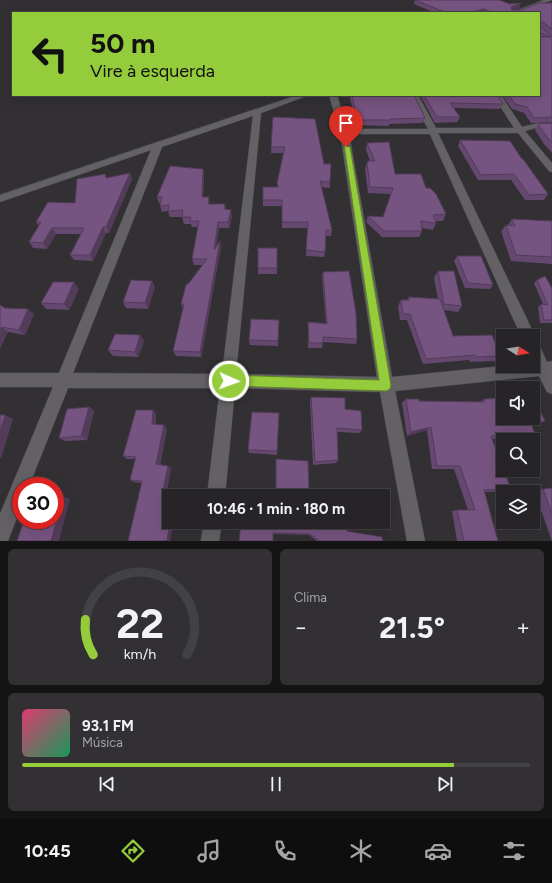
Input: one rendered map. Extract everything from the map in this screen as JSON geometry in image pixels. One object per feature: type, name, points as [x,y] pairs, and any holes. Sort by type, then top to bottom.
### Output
[{"type":"street","points":[[520,12],[549,0]]},
{"type":"street","points":[[0,199],[302,96]]},
{"type":"street","points":[[333,96],[344,132],[386,385],[416,541]]},
{"type":"street","points":[[415,96],[433,131],[525,329]]},
{"type":"street","points":[[498,96],[520,130],[552,169]]},
{"type":"street","points":[[217,489],[258,112]]},
{"type":"street","points":[[344,132],[520,130],[539,125],[552,125]]},
{"type":"street","points":[[0,537],[158,145]]},
{"type":"street","points":[[540,358],[547,368],[552,387]]},
{"type":"street","points":[[0,380],[229,381],[386,385],[547,368]]},
{"type":"street","points":[[210,541],[212,529]]},
{"type":"building","points":[[415,0],[499,0],[510,4],[521,3],[511,7],[512,10],[521,10],[539,3],[552,3],[552,29],[540,20],[540,12],[492,12],[484,9],[472,12],[445,12]]},
{"type":"building","points":[[540,27],[552,36],[552,117],[534,118],[527,107],[515,104],[510,96],[540,96],[540,37],[551,37],[540,32]]},
{"type":"building","points":[[352,96],[414,96],[425,118],[390,120],[357,120]]},
{"type":"building","points":[[425,96],[499,96],[503,104],[450,103],[460,117],[437,117]]},
{"type":"building","points":[[273,117],[315,119],[324,164],[331,164],[330,182],[320,181],[332,230],[326,230],[325,252],[306,250],[308,222],[282,222],[282,200],[263,200],[263,187],[278,187],[277,183],[285,147],[271,147]]},
{"type":"building","points":[[552,123],[552,143],[538,124]]},
{"type":"building","points":[[460,140],[510,141],[548,194],[529,195],[514,174],[481,175]]},
{"type":"building","points":[[389,142],[395,174],[421,174],[426,188],[430,188],[436,194],[446,214],[433,215],[436,223],[421,221],[422,231],[384,231],[368,216],[383,217],[393,188],[370,187],[367,163],[368,161],[375,161],[367,143]]},
{"type":"building","points":[[170,166],[203,169],[202,197],[209,197],[208,204],[225,204],[224,209],[231,210],[228,222],[218,222],[214,250],[220,241],[200,352],[173,351],[184,304],[181,304],[186,285],[207,259],[192,259],[199,221],[190,221],[191,217],[182,217],[183,210],[168,211],[169,205],[160,206],[162,197],[157,197]]},
{"type":"building","points":[[130,173],[106,227],[103,227],[90,255],[70,255],[84,228],[52,228],[43,243],[29,242],[41,222],[36,222],[48,202],[75,203],[77,179],[105,174],[106,178]]},
{"type":"building","points":[[512,219],[552,221],[552,257],[516,255],[506,225],[515,226]]},
{"type":"building","points":[[258,248],[277,248],[277,268],[258,268]]},
{"type":"building","points":[[457,256],[481,256],[493,285],[468,283]]},
{"type":"building","points":[[349,271],[356,313],[357,339],[323,337],[323,343],[309,343],[308,322],[327,324],[323,272]]},
{"type":"building","points":[[438,271],[454,271],[462,306],[444,304]]},
{"type":"building","points":[[545,276],[552,288],[552,320],[544,320],[541,304],[548,305],[537,280]]},
{"type":"building","points":[[131,280],[152,281],[145,303],[123,302]]},
{"type":"building","points":[[53,282],[74,282],[64,304],[41,303]]},
{"type":"building","points":[[409,297],[440,299],[453,336],[492,335],[496,344],[496,356],[475,357],[475,355],[426,359],[410,314],[403,314],[401,300],[409,300]]},
{"type":"building","points":[[0,305],[5,308],[28,309],[19,330],[2,327],[0,330]]},
{"type":"building","points":[[251,319],[279,320],[278,341],[249,340]]},
{"type":"building","points":[[115,334],[140,335],[135,352],[108,350]]},
{"type":"building","points":[[311,397],[345,398],[345,409],[361,411],[362,430],[337,428],[338,460],[315,462]]},
{"type":"building","points":[[496,398],[496,425],[532,425],[535,433],[496,433],[496,436],[491,436],[496,449],[496,477],[507,477],[510,485],[496,485],[496,490],[484,490],[498,541],[464,541],[457,510],[475,510],[460,466],[437,466],[431,427],[411,432],[406,399],[419,399],[419,401],[484,402],[484,399]]},
{"type":"building","points":[[89,407],[81,436],[59,438],[67,409]]},
{"type":"building","points":[[136,410],[153,410],[152,424],[164,425],[156,464],[168,466],[163,489],[162,489],[162,529],[169,529],[167,541],[128,541],[142,481],[130,480],[136,457],[123,456]]},
{"type":"building","points":[[540,411],[545,421],[540,422]]},
{"type":"building","points":[[252,412],[279,413],[277,451],[248,450]]},
{"type":"building","points":[[0,415],[5,415],[0,432]]},
{"type":"building","points":[[276,459],[308,461],[309,489],[276,489]]},
{"type":"building","points":[[552,488],[552,514],[543,489]]},
{"type":"building","points":[[21,529],[55,529],[51,541],[17,541]]},
{"type":"building","points":[[240,529],[347,529],[347,531],[382,537],[383,541],[320,541],[310,534],[273,533],[273,541],[239,541]]},
{"type":"route","points":[[229,381],[386,385],[346,147]]}]
